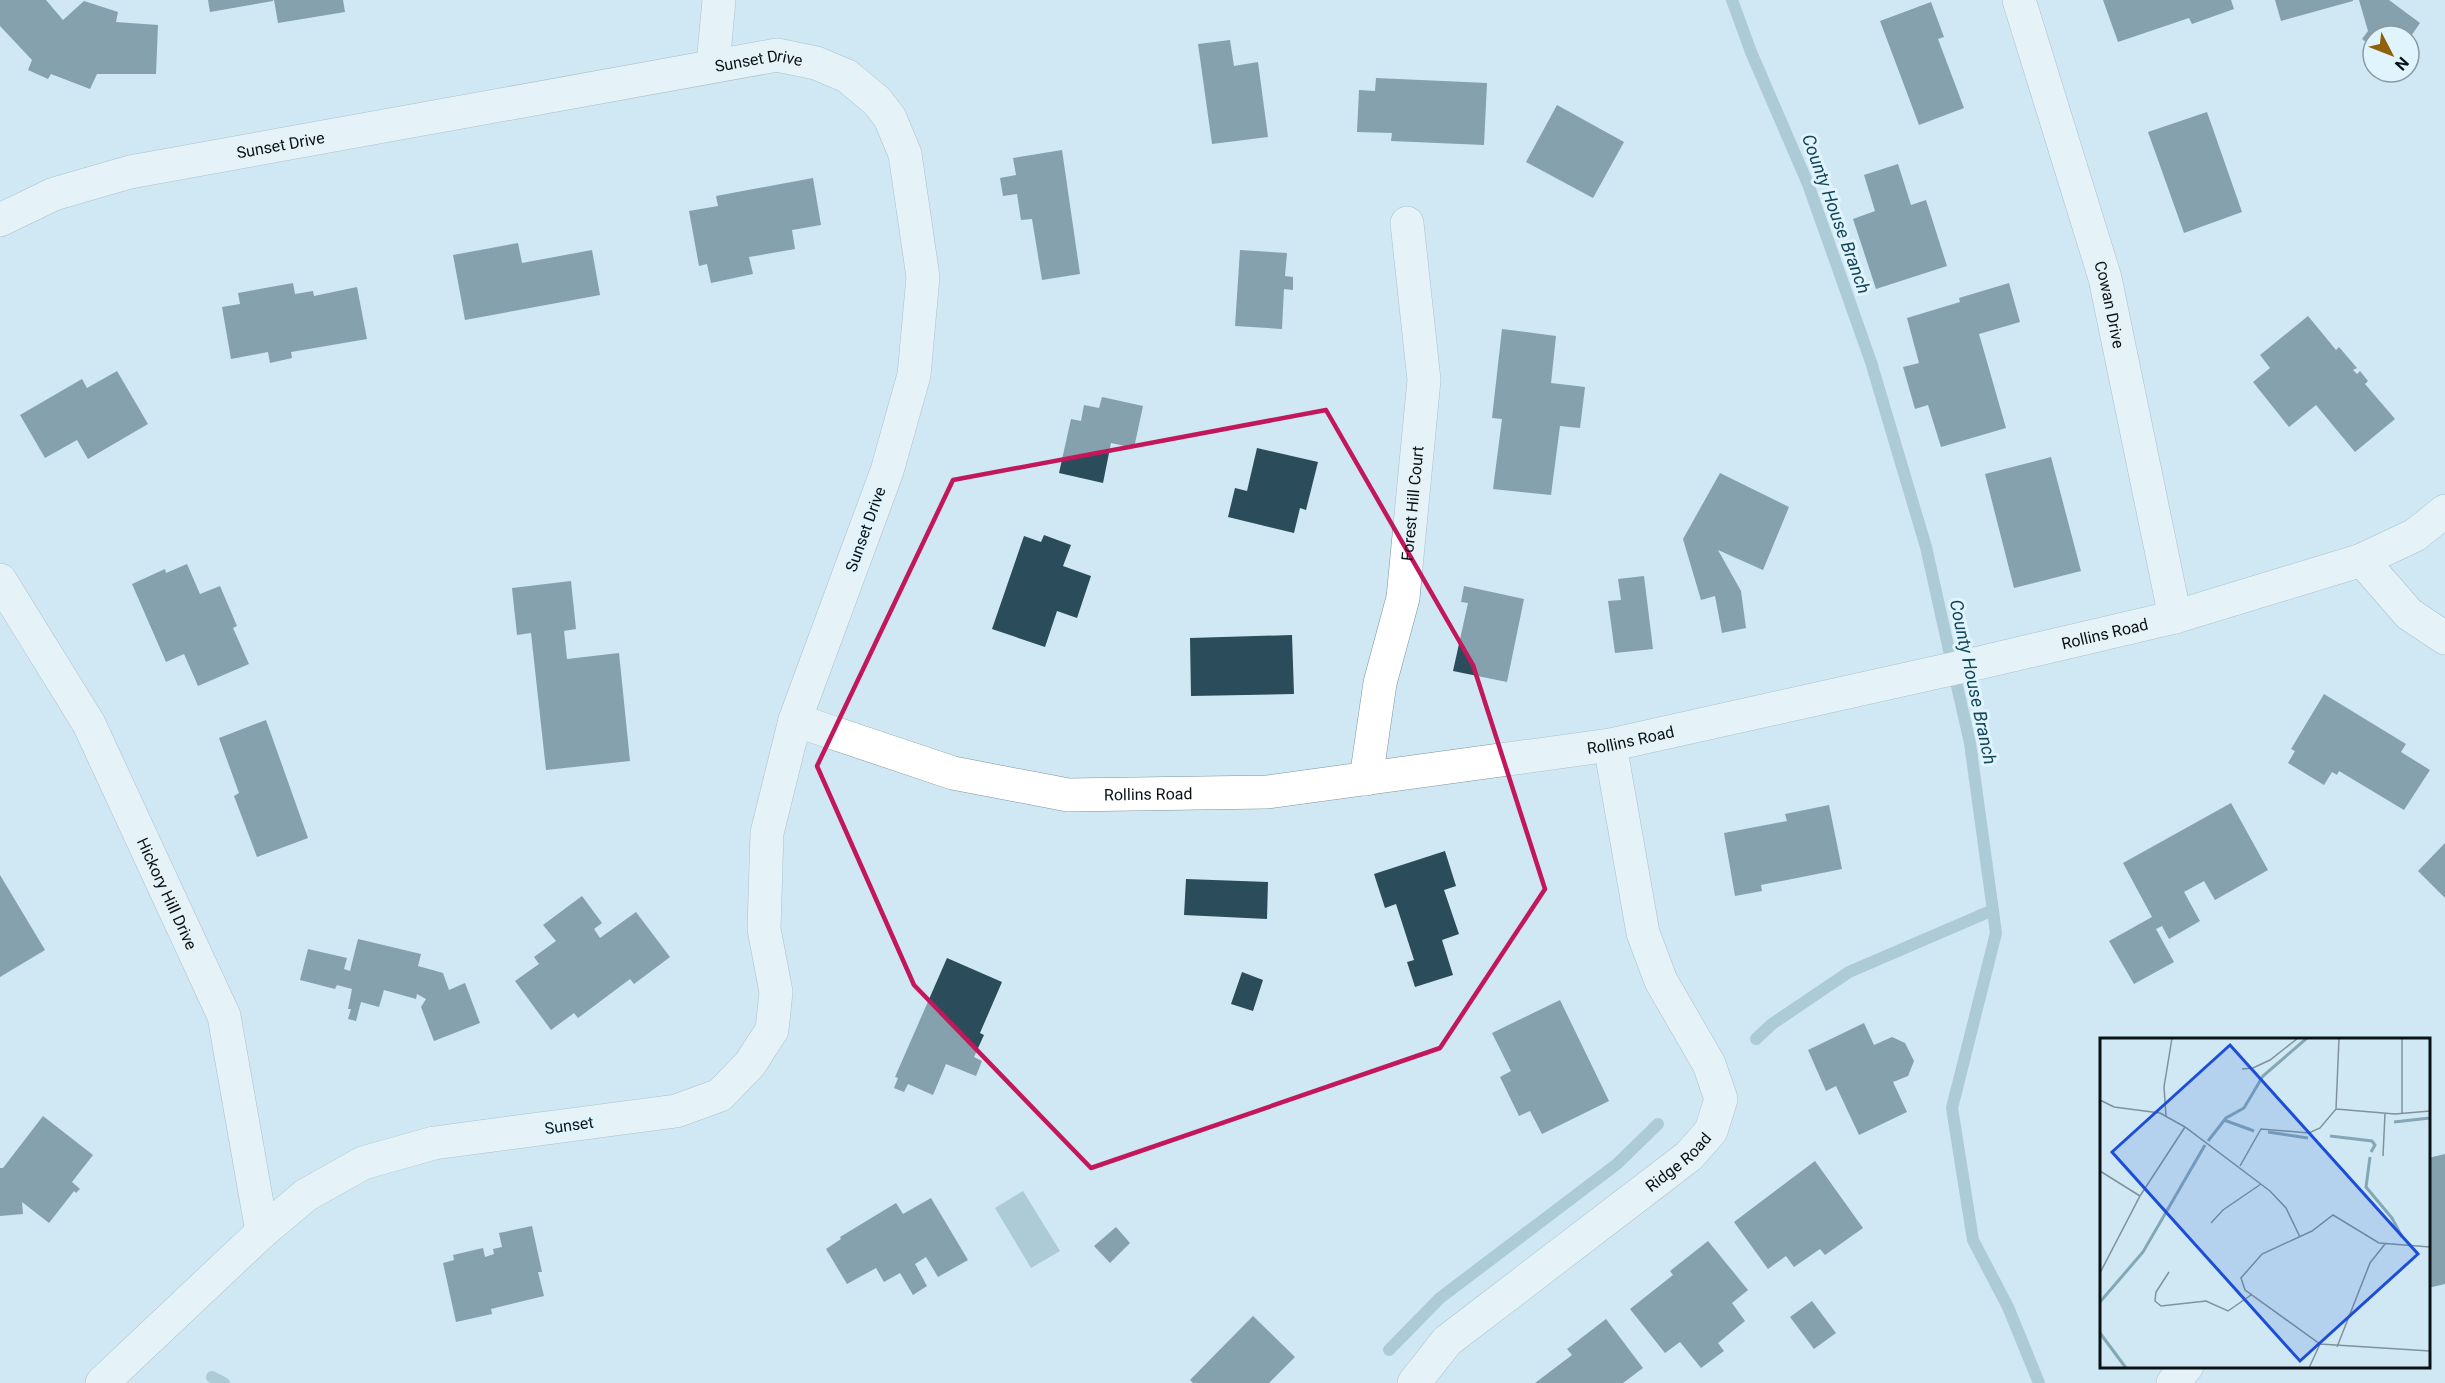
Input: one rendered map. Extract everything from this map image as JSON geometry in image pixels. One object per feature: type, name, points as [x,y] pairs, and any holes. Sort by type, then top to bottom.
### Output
[{"type":"street","points":[[713,65],[719,0]]},
{"type":"street","name":"Cowan Drive","points":[[2019,0],[2105,278],[2175,617]]},
{"type":"street","name":"Sunset Drive","points":[[0,220],[54,194],[130,172],[713,65],[777,55],[816,63],[847,76],[877,101],[890,118],[905,154],[923,277],[914,375],[887,471],[795,720]]},
{"type":"street","name":"Forest Hill Court","points":[[1366,779],[1380,683],[1403,598],[1424,380],[1407,223]]},
{"type":"street","name":"Rollins Road","points":[[795,720],[953,773],[1068,795],[1267,792],[1610,744],[2175,617],[2362,560],[2415,535],[2445,512]]},
{"type":"street","points":[[2362,560],[2409,614],[2445,638]]},
{"type":"street","name":"Hickory Hill Drive","points":[[0,580],[89,724],[224,1016],[262,1232]]},
{"type":"street","name":"Sunset","points":[[102,1383],[262,1232],[306,1195],[363,1163],[434,1143],[676,1111],[720,1095],[750,1064],[771,1030],[776,992],[764,929],[767,833],[795,720]]},
{"type":"street","name":"Ridge Road","points":[[1414,1383],[1447,1341],[1689,1156],[1711,1131],[1718,1110],[1721,1099],[1708,1064],[1661,981],[1642,933],[1610,744]]},
{"type":"street","points":[[2173,1383],[2185,1368]]},
{"type":"highlighted area","points":[[1326,410],[1473,665],[1545,889],[1440,1048],[1091,1168],[914,985],[817,766],[953,480]]},
{"type":"water","points":[[1023,1191],[1060,1251],[1031,1268],[995,1208]]},
{"type":"building","points":[[0,0],[46,0],[63,20],[84,1],[118,12],[116,22],[158,25],[156,74],[97,74],[90,89],[51,74],[48,79],[28,70],[32,60],[0,26]]},
{"type":"building","points":[[208,0],[273,0],[273,1],[210,12]]},
{"type":"building","points":[[274,0],[343,0],[345,12],[278,23]]},
{"type":"building","points":[[2103,0],[2231,0],[2234,9],[2192,24],[2189,18],[2118,42]]},
{"type":"building","points":[[2275,0],[2353,0],[2353,1],[2281,21]]},
{"type":"building","points":[[2359,0],[2389,0],[2420,23],[2419,24],[2366,24]]},
{"type":"building","points":[[1931,2],[1944,37],[1938,39],[1964,108],[1919,125],[1880,21]]},
{"type":"building","points":[[1230,40],[1234,66],[1258,62],[1268,137],[1212,144],[1198,44]]},
{"type":"building","points":[[1376,78],[1487,83],[1484,145],[1391,141],[1392,133],[1357,132],[1359,90],[1375,91]]},
{"type":"building","points":[[1557,105],[1624,142],[1593,198],[1526,162]]},
{"type":"building","points":[[2207,112],[2242,212],[2184,233],[2148,132]]},
{"type":"building","points":[[1062,150],[1080,274],[1042,280],[1032,219],[1021,220],[1017,194],[1003,196],[1000,178],[1016,175],[1013,158]]},
{"type":"building","points":[[1898,164],[1911,205],[1926,200],[1947,266],[1876,289],[1853,219],[1875,211],[1864,175]]},
{"type":"building","points":[[813,178],[821,225],[792,230],[795,249],[749,257],[753,274],[711,283],[707,264],[699,266],[689,211],[718,206],[716,196]]},
{"type":"building","points":[[518,243],[522,263],[592,250],[600,295],[465,320],[453,255]]},
{"type":"building","points":[[1240,250],[1287,253],[1285,276],[1293,277],[1293,290],[1284,289],[1282,329],[1235,326]]},
{"type":"building","points":[[293,283],[295,294],[313,291],[314,296],[357,287],[367,339],[291,352],[292,358],[270,363],[268,352],[231,359],[222,307],[240,304],[238,293]]},
{"type":"building","points":[[2009,283],[2020,322],[1979,334],[2006,428],[1941,447],[1928,405],[1915,409],[1903,367],[1919,363],[1907,318],[1960,302],[1959,298]]},
{"type":"building","points":[[2308,316],[2336,350],[2339,347],[2357,368],[2353,370],[2357,374],[2360,371],[2368,381],[2365,384],[2395,419],[2355,452],[2316,405],[2289,427],[2253,382],[2270,368],[2260,355]]},
{"type":"building","points":[[1502,329],[1556,336],[1551,383],[1585,387],[1580,428],[1560,426],[1551,495],[1493,489],[1502,419],[1492,418]]},
{"type":"building","points":[[117,371],[148,424],[88,459],[77,440],[45,458],[20,415],[82,379],[87,388]]},
{"type":"building","points":[[1102,397],[1143,406],[1134,448],[1111,443],[1103,483],[1059,473],[1071,419],[1081,421],[1084,405],[1099,408]]},
{"type":"building","points":[[1257,448],[1318,462],[1306,510],[1300,508],[1294,533],[1228,517],[1235,488],[1247,491]]},
{"type":"building","points":[[2051,457],[2081,571],[2014,588],[1985,474]]},
{"type":"building","points":[[1720,473],[1789,507],[1763,570],[1718,550],[1741,591],[1746,628],[1722,633],[1715,596],[1701,600],[1683,539]]},
{"type":"building","points":[[1044,535],[1071,545],[1063,566],[1091,576],[1077,618],[1057,611],[1045,647],[992,629],[1024,536],[1041,542]]},
{"type":"building","points":[[187,564],[200,594],[220,586],[237,626],[233,628],[249,664],[198,686],[184,654],[166,662],[132,584],[165,569],[166,573]]},
{"type":"building","points":[[1644,576],[1653,649],[1615,653],[1608,601],[1621,600],[1618,579]]},
{"type":"building","points":[[571,581],[576,629],[564,631],[567,659],[619,653],[630,761],[546,770],[531,633],[517,635],[512,588]]},
{"type":"building","points":[[1464,586],[1524,599],[1507,682],[1453,671],[1468,603],[1461,602]]},
{"type":"building","points":[[1292,635],[1294,694],[1191,696],[1190,638]]},
{"type":"building","points":[[2324,694],[2406,744],[2401,752],[2430,770],[2404,810],[2339,771],[2337,775],[2332,772],[2324,785],[2288,763],[2295,751],[2291,749]]},
{"type":"building","points":[[266,720],[308,838],[257,857],[234,796],[239,793],[219,738]]},
{"type":"building","points":[[2231,803],[2268,870],[2215,900],[2204,881],[2184,892],[2200,921],[2169,939],[2162,926],[2156,929],[2174,962],[2134,984],[2109,941],[2152,917],[2123,863]]},
{"type":"building","points":[[1829,805],[1842,869],[1761,885],[1762,891],[1735,896],[1724,833],[1787,821],[1785,814]]},
{"type":"building","points":[[2445,843],[2445,898],[2418,871]]},
{"type":"building","points":[[1445,851],[1456,886],[1444,890],[1459,934],[1442,940],[1453,975],[1415,987],[1407,962],[1414,960],[1396,904],[1385,908],[1374,874]]},
{"type":"building","points":[[0,875],[45,950],[0,977]]},
{"type":"building","points":[[1186,879],[1268,882],[1267,919],[1184,915]]},
{"type":"building","points":[[582,896],[602,923],[594,929],[600,938],[636,912],[670,957],[634,984],[630,979],[578,1018],[574,1013],[551,1030],[515,981],[539,964],[534,957],[556,941],[543,925]]},
{"type":"building","points":[[358,939],[421,954],[418,966],[443,973],[449,990],[465,983],[480,1023],[434,1041],[421,1007],[426,999],[417,994],[416,999],[384,990],[379,1007],[361,1002],[356,1021],[348,1019],[352,989],[337,985],[335,989],[300,980],[308,949],[347,958],[344,969],[350,971]]},
{"type":"building","points":[[947,958],[1002,982],[980,1033],[984,1035],[974,1057],[982,1061],[976,1076],[946,1064],[933,1095],[908,1084],[904,1092],[894,1088],[898,1078],[895,1077]]},
{"type":"building","points":[[1242,972],[1263,980],[1253,1011],[1231,1004]]},
{"type":"building","points":[[1560,1000],[1609,1101],[1542,1134],[1530,1111],[1519,1116],[1500,1077],[1511,1071],[1492,1033]]},
{"type":"building","points":[[1864,1023],[1874,1045],[1892,1037],[1905,1043],[1914,1061],[1908,1076],[1893,1082],[1907,1112],[1859,1135],[1836,1086],[1826,1091],[1808,1050]]},
{"type":"building","points":[[43,1116],[93,1155],[72,1182],[80,1189],[76,1193],[74,1191],[49,1223],[22,1202],[23,1214],[0,1216],[0,1168],[3,1168]]},
{"type":"building","points":[[2445,1154],[2445,1284],[2430,1288],[2430,1158]]},
{"type":"building","points":[[1815,1161],[1863,1228],[1825,1255],[1820,1249],[1794,1267],[1786,1256],[1768,1269],[1734,1222]]},
{"type":"building","points":[[931,1198],[968,1260],[938,1277],[926,1257],[915,1264],[927,1286],[913,1295],[900,1273],[884,1282],[876,1268],[847,1284],[826,1249],[841,1239],[840,1237],[896,1203],[903,1214]]},
{"type":"building","points":[[532,1226],[542,1272],[538,1272],[544,1296],[491,1309],[492,1314],[456,1322],[443,1263],[454,1260],[453,1255],[483,1248],[485,1257],[494,1254],[493,1249],[502,1247],[499,1233]]},
{"type":"building","points":[[1116,1227],[1130,1243],[1110,1263],[1094,1246]]},
{"type":"building","points":[[1708,1241],[1748,1290],[1732,1303],[1745,1321],[1718,1343],[1724,1351],[1701,1368],[1680,1342],[1665,1353],[1630,1309],[1673,1275],[1670,1271]]},
{"type":"building","points":[[1812,1301],[1836,1333],[1814,1349],[1790,1317]]},
{"type":"building","points":[[1253,1316],[1295,1357],[1269,1383],[1193,1383],[1190,1380]]},
{"type":"building","points":[[1606,1319],[1643,1368],[1623,1383],[1535,1383],[1572,1355],[1567,1349]]},
{"type":"waterway","name":"County House Branch","points":[[1732,0],[1751,52],[1808,184],[1871,362],[1926,547],[1970,743],[1996,933],[1952,1108],[1973,1240],[2008,1307],[2039,1383]]},
{"type":"waterway","points":[[1756,1039],[1772,1024],[1849,972],[1993,910]]},
{"type":"waterway","points":[[1389,1350],[1440,1298],[1617,1164],[1658,1124]]},
{"type":"waterway","points":[[212,1377],[224,1383]]}]
